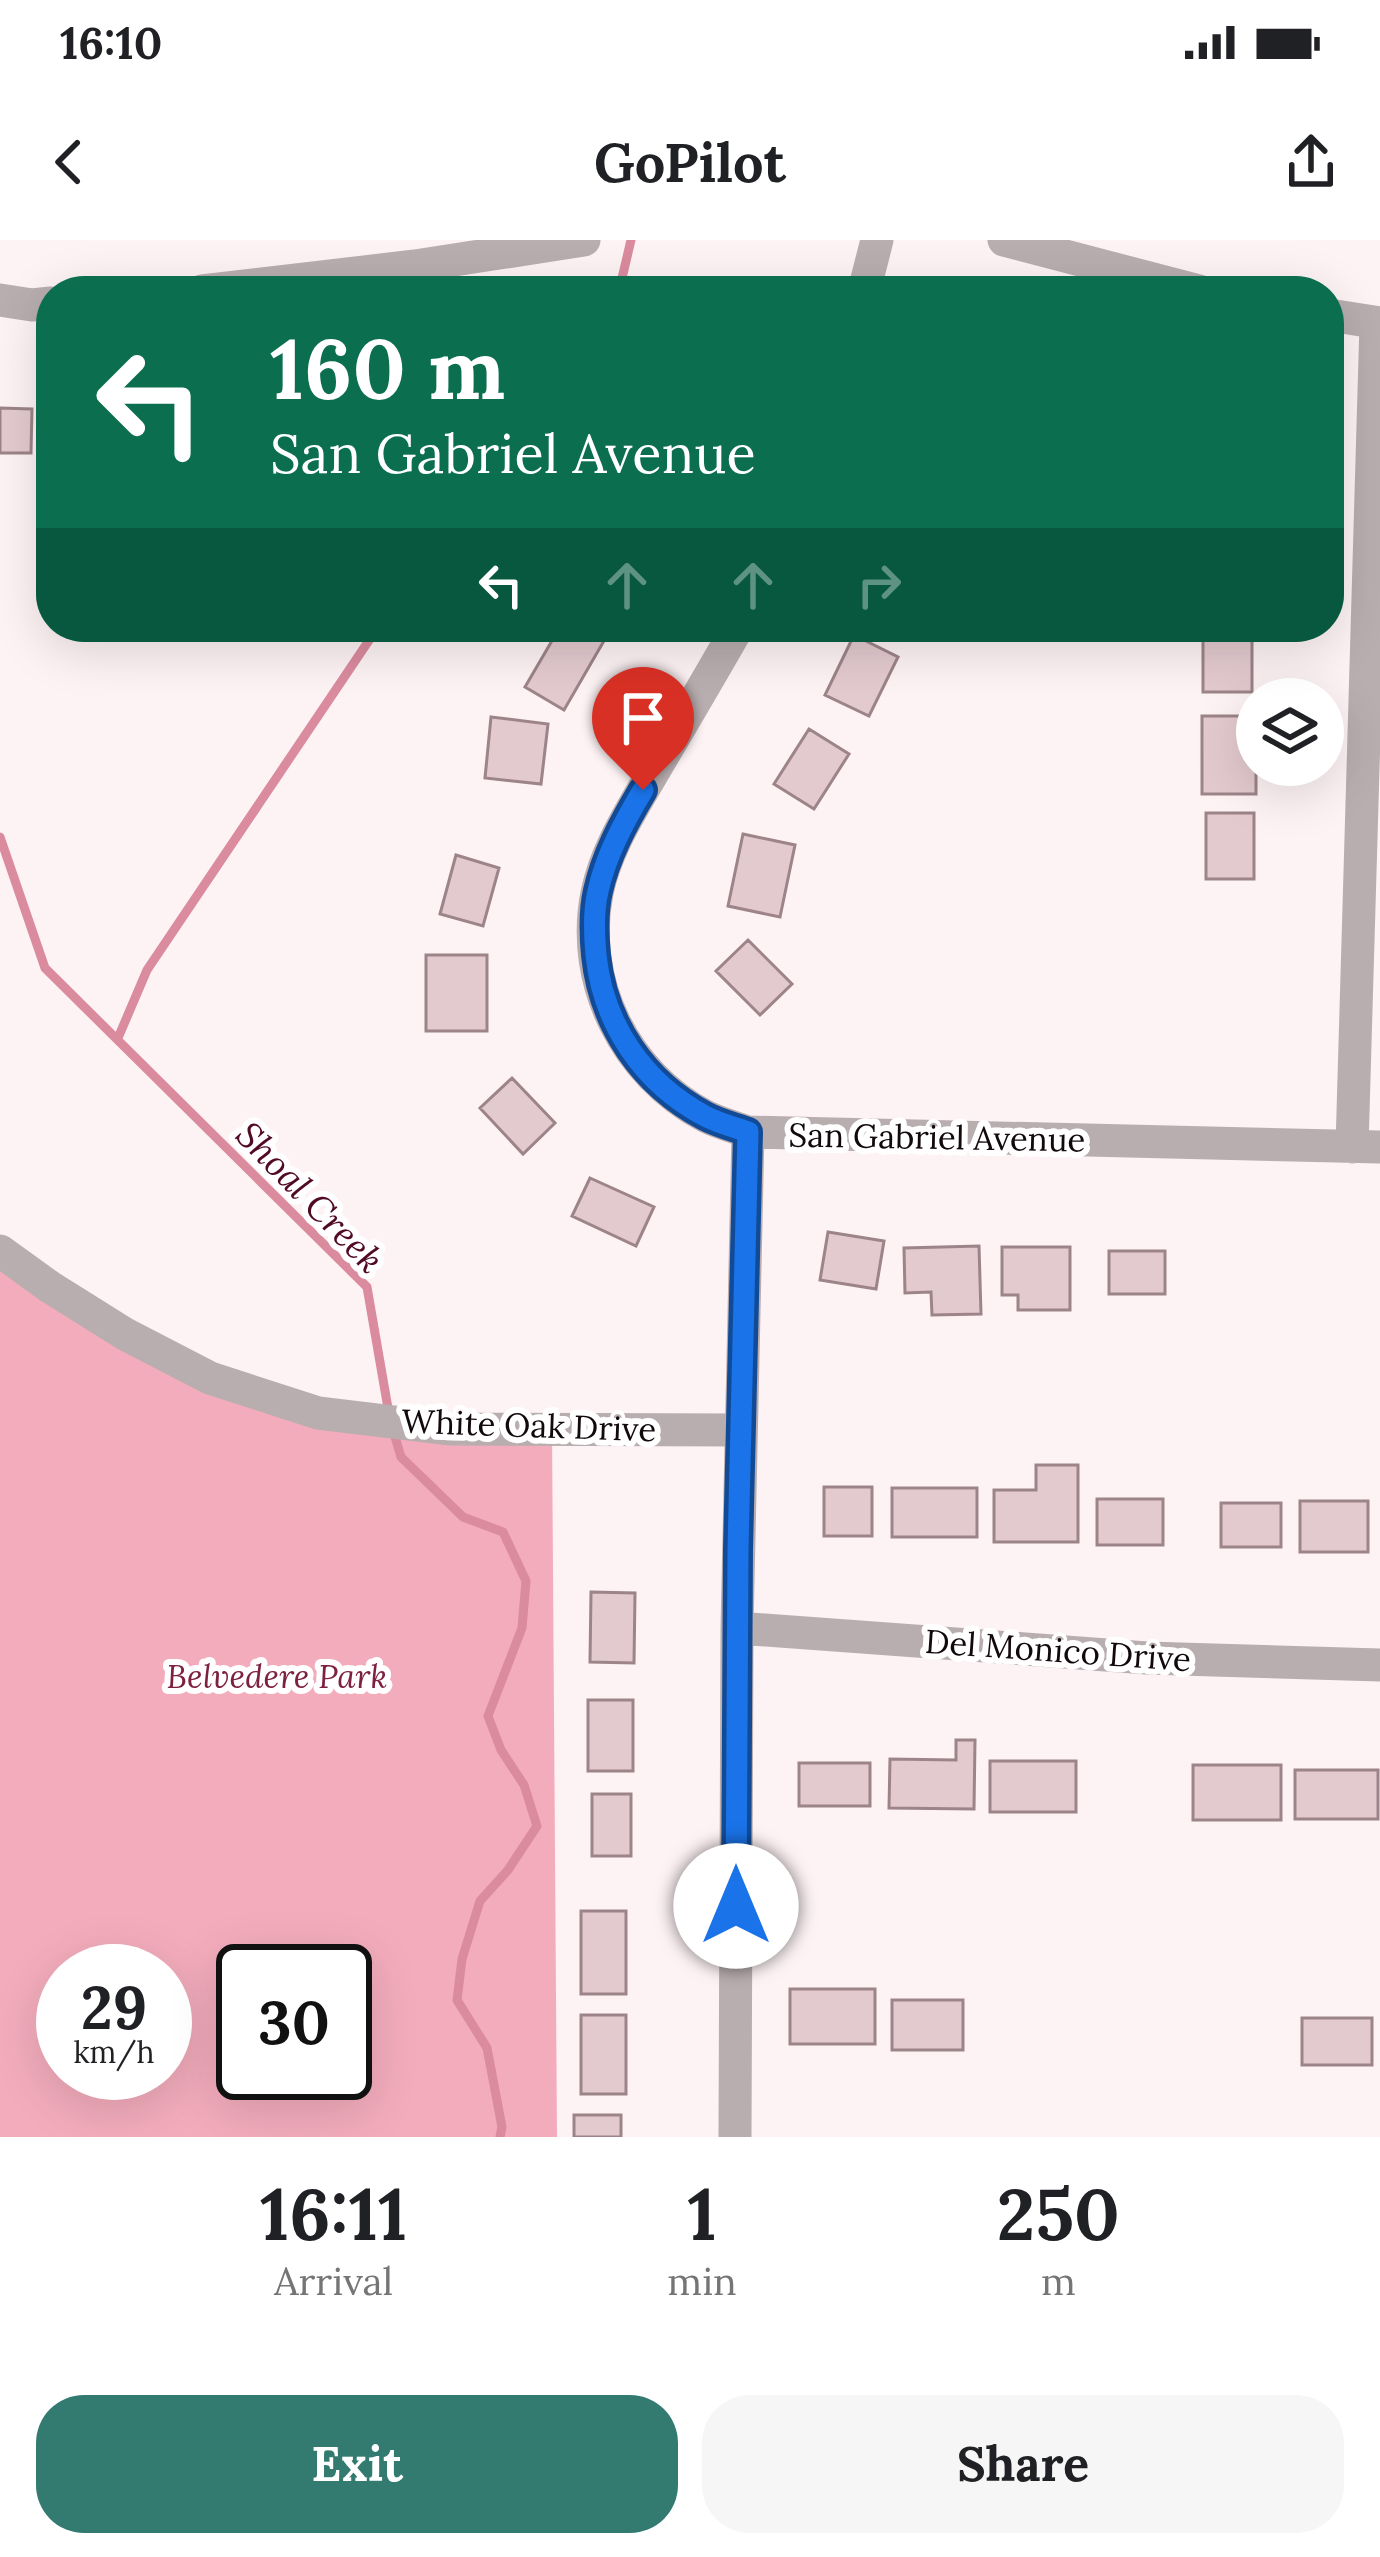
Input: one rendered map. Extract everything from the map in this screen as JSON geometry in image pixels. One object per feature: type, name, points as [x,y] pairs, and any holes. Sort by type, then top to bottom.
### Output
[{"type":"street","points":[[330,276],[584,240]]},
{"type":"street","points":[[868,276],[878,240]]},
{"type":"street","points":[[1004,240],[1141,276]]},
{"type":"street","points":[[0,300],[36,304]]},
{"type":"street","points":[[1344,317],[1378,323],[1366,1147]]},
{"type":"street","name":"San Gabriel Avenue","points":[[729,642],[619,831],[597,893],[594,933],[604,1003],[643,1067],[676,1097],[707,1117],[748,1132],[1366,1147]]},
{"type":"street","points":[[735,2137],[737,1628],[748,1132]]},
{"type":"street","name":"White Oak Drive","points":[[0,1250],[125,1334],[210,1378],[317,1413],[451,1429],[740,1430]]},
{"type":"street","name":"Del Monico Drive","points":[[737,1628],[1147,1658],[1380,1665]]},
{"type":"green space","name":"Belvedere Park","points":[[0,1247],[220,1385],[552,1430],[557,2137],[0,2137]]},
{"type":"building","points":[[0,408],[32,409],[31,453],[0,453]]},
{"type":"building","points":[[551,642],[603,642],[564,710],[525,687]]},
{"type":"building","points":[[851,642],[868,642],[898,657],[869,716],[825,695]]},
{"type":"building","points":[[1203,642],[1252,642],[1252,678],[1236,678],[1236,692],[1203,692]]},
{"type":"building","points":[[1202,716],[1236,716],[1236,786],[1256,786],[1256,794],[1202,794]]},
{"type":"building","points":[[491,717],[548,724],[541,784],[485,778]]},
{"type":"building","points":[[809,729],[849,754],[814,809],[774,784]]},
{"type":"building","points":[[1206,813],[1254,813],[1254,879],[1206,879]]},
{"type":"building","points":[[743,834],[795,845],[780,917],[728,906]]},
{"type":"building","points":[[456,855],[499,868],[483,926],[440,914]]},
{"type":"building","points":[[748,940],[792,984],[760,1015],[716,971]]},
{"type":"building","points":[[426,955],[487,955],[487,1031],[426,1031]]},
{"type":"building","points":[[512,1078],[555,1123],[523,1154],[480,1108]]},
{"type":"building","points":[[590,1178],[654,1207],[636,1246],[572,1216]]},
{"type":"building","points":[[828,1232],[884,1241],[876,1289],[820,1280]]},
{"type":"building","points":[[979,1246],[981,1314],[932,1315],[931,1292],[905,1293],[904,1248]]},
{"type":"building","points":[[1002,1247],[1070,1247],[1070,1310],[1018,1310],[1018,1295],[1002,1295]]},
{"type":"building","points":[[1109,1251],[1165,1251],[1165,1294],[1109,1294]]},
{"type":"building","points":[[1036,1465],[1078,1465],[1078,1542],[994,1542],[994,1490],[1036,1490]]},
{"type":"building","points":[[824,1487],[872,1487],[872,1536],[824,1536]]},
{"type":"building","points":[[892,1488],[977,1488],[977,1537],[892,1537]]},
{"type":"building","points":[[1097,1499],[1163,1499],[1163,1545],[1097,1545]]},
{"type":"building","points":[[1300,1501],[1368,1501],[1368,1552],[1300,1552]]},
{"type":"building","points":[[1221,1503],[1281,1503],[1281,1547],[1221,1547]]},
{"type":"building","points":[[591,1592],[635,1593],[634,1663],[590,1662]]},
{"type":"building","points":[[588,1700],[633,1700],[633,1771],[588,1771]]},
{"type":"building","points":[[956,1740],[975,1740],[974,1809],[889,1808],[890,1759],[956,1760]]},
{"type":"building","points":[[990,1761],[1076,1761],[1076,1812],[990,1812]]},
{"type":"building","points":[[799,1763],[870,1763],[870,1806],[799,1806]]},
{"type":"building","points":[[1193,1765],[1281,1765],[1281,1820],[1193,1820]]},
{"type":"building","points":[[1295,1770],[1378,1770],[1378,1819],[1295,1819]]},
{"type":"building","points":[[592,1794],[631,1794],[631,1856],[592,1856]]},
{"type":"building","points":[[581,1911],[626,1911],[626,1994],[581,1994]]},
{"type":"building","points":[[790,1989],[875,1989],[875,2044],[790,2044]]},
{"type":"building","points":[[892,2000],[963,2000],[963,2050],[892,2050]]},
{"type":"building","points":[[581,2015],[626,2015],[626,2094],[581,2094]]},
{"type":"building","points":[[1302,2018],[1372,2018],[1372,2065],[1302,2065]]},
{"type":"building","points":[[574,2115],[621,2115],[621,2137],[574,2137]]},
{"type":"waterway","points":[[623,276],[631,240]]},
{"type":"waterway","points":[[118,1038],[147,970],[368,642]]},
{"type":"waterway","name":"Shoal Creek","points":[[0,837],[45,968],[367,1287],[389,1414]]},
{"type":"waterway","name":"Shoal Creek","points":[[393,1430],[401,1457],[463,1517],[503,1532],[526,1581],[522,1628],[488,1716],[501,1750],[524,1785],[537,1826],[480,1901],[462,1959],[457,2000],[487,2048],[500,2137]]},
{"type":"route","points":[[643,790],[619,831],[597,893],[594,933],[604,1003],[643,1067],[676,1097],[707,1117],[748,1132],[736,1906]]}]
